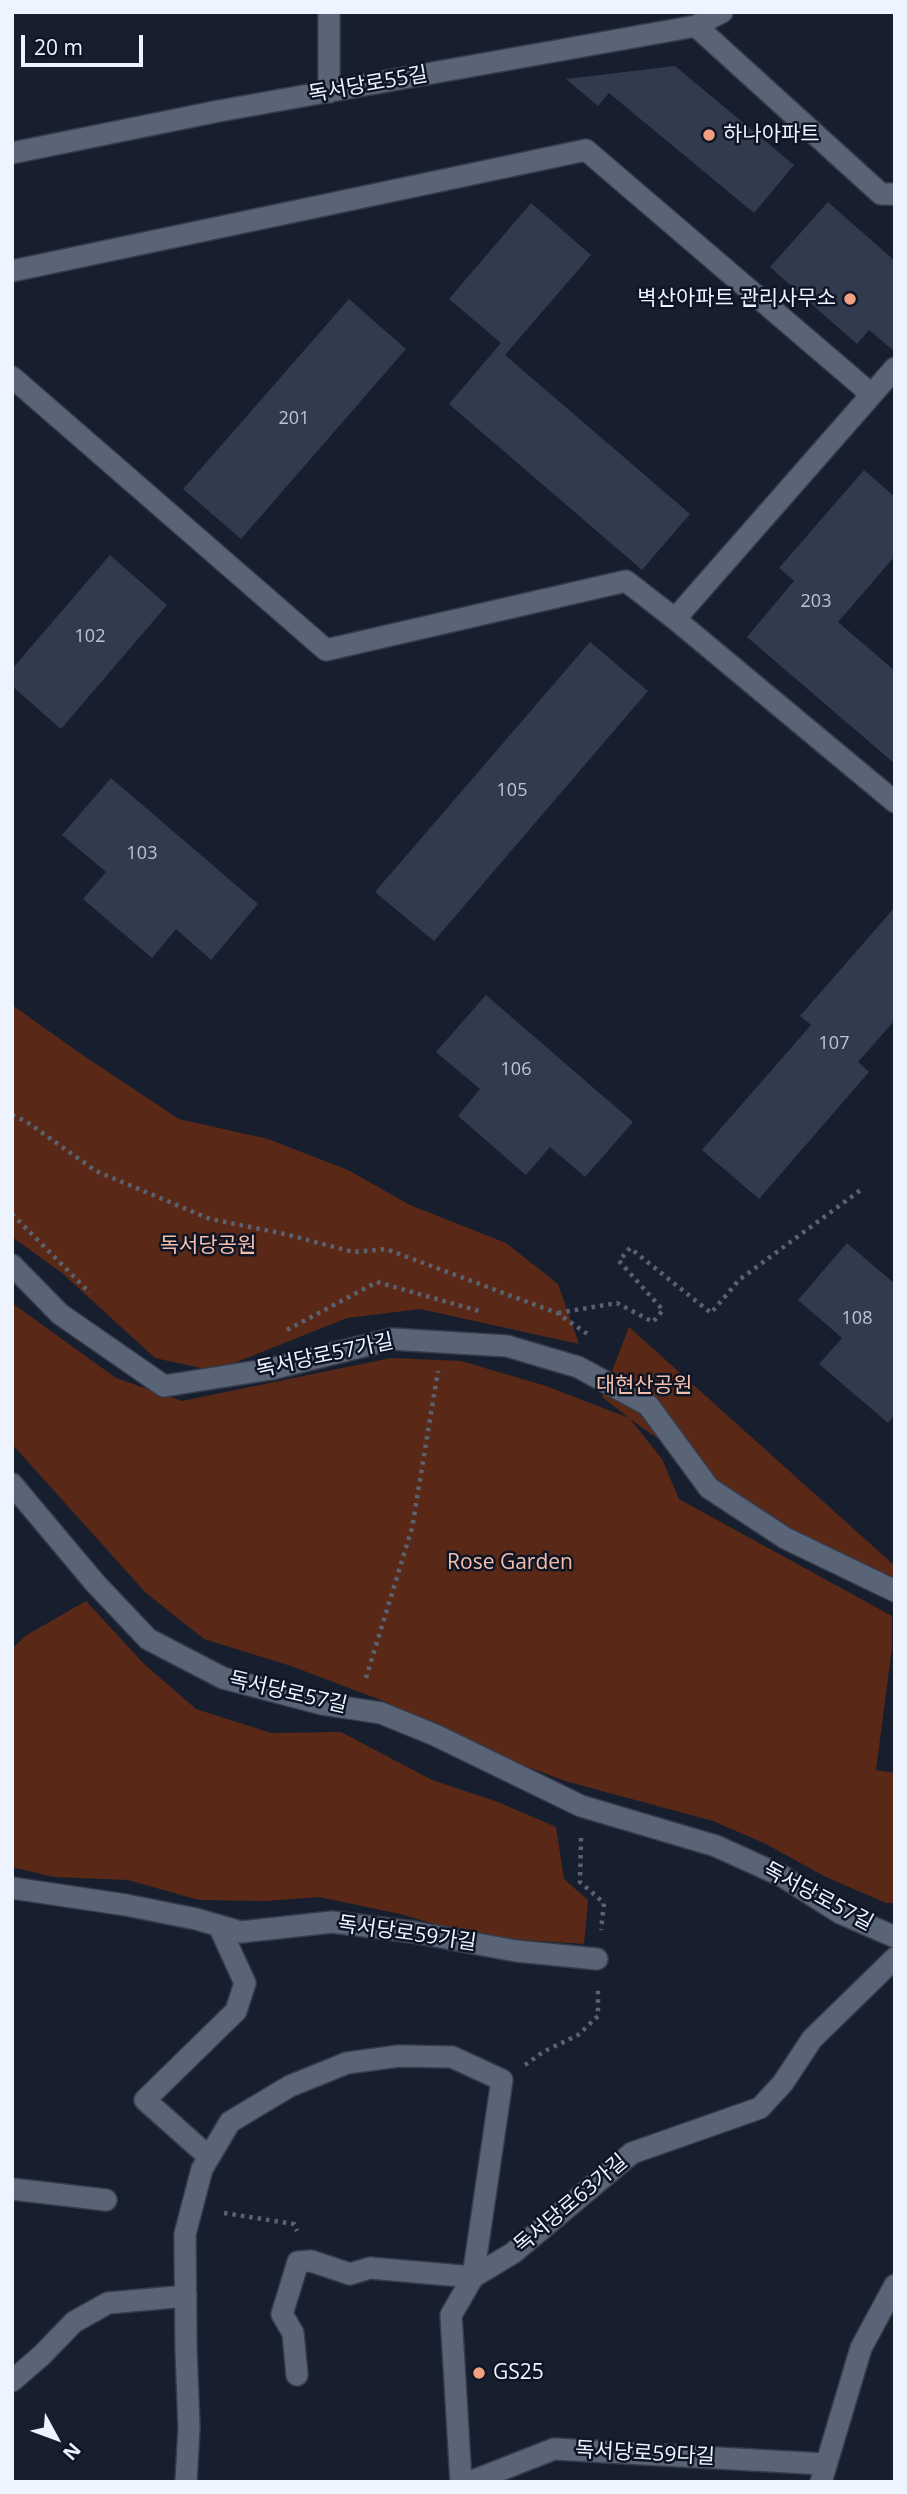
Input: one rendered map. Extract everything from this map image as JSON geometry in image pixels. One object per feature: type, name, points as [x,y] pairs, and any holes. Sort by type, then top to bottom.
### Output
[{"type":"street","points":[[329,12],[329,92]]},
{"type":"street","name":"독서당로55길","points":[[12,153],[219,111],[696,26],[722,12]]},
{"type":"street","points":[[696,26],[881,194],[895,194]]},
{"type":"street","points":[[12,271],[586,150],[886,382],[676,619]]},
{"type":"street","points":[[12,377],[326,650],[626,581],[676,619],[895,802]]},
{"type":"street","name":"독서당로57가길","points":[[12,1265],[60,1314],[164,1386],[271,1368],[392,1339],[507,1346],[578,1367],[648,1405],[709,1488],[785,1538],[895,1591]]},
{"type":"street","name":"독서당로57길","points":[[12,1484],[95,1583],[148,1639],[223,1678],[322,1704],[381,1713],[435,1735],[581,1806],[716,1846],[782,1876],[840,1913],[895,1937]]},
{"type":"street","name":"독서당로59가길","points":[[12,1888],[126,1905],[241,1932],[332,1922],[516,1951],[597,1959]]},
{"type":"street","points":[[209,2157],[145,2100],[236,2011],[246,1983],[219,1926]]},
{"type":"street","name":"독서당로63가길","points":[[460,2482],[451,2315],[473,2277],[513,2253],[632,2153],[760,2108],[783,2083],[812,2039],[895,1958]]},
{"type":"street","points":[[187,2482],[189,2428],[185,2234],[202,2169],[230,2122],[290,2086],[347,2063],[399,2056],[452,2057],[502,2080],[473,2277],[370,2268],[349,2274],[312,2261],[298,2262],[282,2314],[293,2333],[297,2375]]},
{"type":"street","points":[[12,2189],[106,2200]]},
{"type":"street","points":[[823,2473],[861,2348],[895,2285]]},
{"type":"street","points":[[12,2381],[74,2322],[108,2303],[186,2296]]},
{"type":"street","name":"독서당로59다길","points":[[470,2482],[554,2449],[823,2473]]},
{"type":"path","points":[[12,1115],[27,1122],[96,1171],[210,1219],[285,1234],[353,1252],[386,1249],[557,1313],[600,1342]]},
{"type":"path","points":[[557,1313],[617,1303],[653,1322],[663,1310],[619,1261],[630,1248],[711,1313],[739,1280],[862,1189]]},
{"type":"path","points":[[12,1213],[92,1295]]},
{"type":"path","points":[[284,1332],[377,1282],[481,1311]]},
{"type":"path","points":[[356,1710],[412,1528],[442,1342]]},
{"type":"path","points":[[502,2080],[543,2053],[578,2035],[598,2017],[597,1959],[604,1903],[580,1882],[581,1806]]},
{"type":"path","points":[[192,2207],[294,2224],[301,2239],[298,2262]]},
{"type":"green space","name":"독서당공원","points":[[12,1005],[179,1119],[268,1139],[348,1170],[410,1205],[506,1243],[558,1284],[579,1344],[420,1309],[347,1318],[214,1371],[155,1358],[62,1273],[12,1237]]},
{"type":"green space","name":"Rose Garden","points":[[12,1303],[116,1378],[182,1401],[391,1358],[461,1361],[546,1386],[629,1418],[602,1397],[629,1327],[895,1566],[895,1585],[805,1555],[630,1419],[662,1459],[679,1499],[892,1616],[892,1647],[876,1770],[895,1773],[895,1903],[886,1903],[826,1877],[766,1844],[713,1821],[565,1781],[502,1757],[386,1702],[291,1666],[204,1639],[145,1592],[12,1444]]},
{"type":"green space","points":[[86,1601],[144,1664],[196,1709],[271,1733],[341,1732],[432,1780],[498,1802],[556,1827],[564,1879],[588,1900],[584,1944],[479,1937],[400,1914],[319,1897],[266,1901],[199,1900],[128,1880],[54,1877],[12,1867],[12,1649],[25,1636]]},
{"type":"building","name":"하나아파트","points":[[675,66],[794,165],[754,213],[609,93],[598,106],[566,79]]},
{"type":"building","name":"벽산아파트 관리사무소","points":[[828,202],[895,261],[895,352],[869,330],[857,344],[770,267]]},
{"type":"building","points":[[531,203],[591,255],[505,355],[690,514],[642,570],[449,404],[501,343],[449,299]]},
{"type":"building","points":[[349,299],[406,349],[241,539],[183,489]]},
{"type":"building","points":[[864,470],[895,497],[895,556],[838,622],[895,671],[895,764],[747,637],[794,581],[779,568]]},
{"type":"building","points":[[110,555],[167,605],[61,729],[12,686],[12,669]]},
{"type":"building","points":[[590,642],[648,691],[434,941],[375,892]]},
{"type":"building","points":[[111,778],[258,904],[211,960],[176,929],[152,958],[83,899],[106,872],[62,835]]},
{"type":"building","points":[[895,907],[895,1020],[858,1062],[869,1072],[759,1199],[702,1150],[811,1025],[800,1016]]},
{"type":"building","points":[[486,995],[633,1122],[585,1177],[550,1147],[526,1175],[458,1116],[480,1089],[436,1052]]},
{"type":"building","points":[[847,1243],[895,1284],[895,1414],[888,1423],[819,1364],[842,1338],[798,1300]]},
{"type":"place","name":"하나아파트","points":[[709,135]]},
{"type":"place","name":"벽산아파트 관리사무소","points":[[850,299]]},
{"type":"place","name":"GS25","points":[[479,2373]]},
{"type":"park label","name":"대현산공원","points":[[644,1386]]}]
